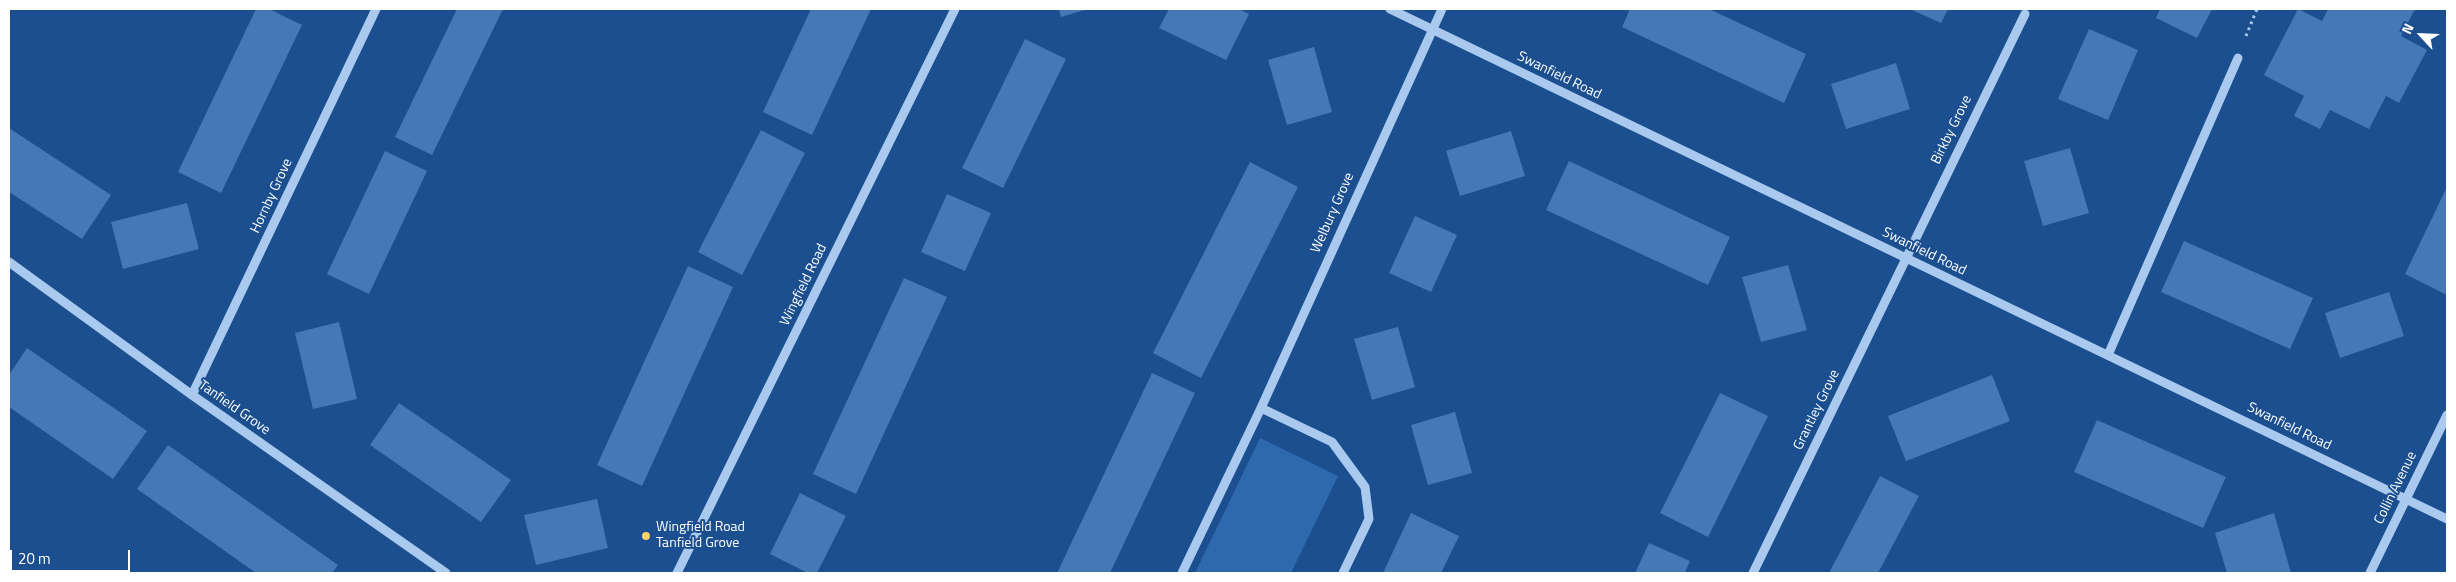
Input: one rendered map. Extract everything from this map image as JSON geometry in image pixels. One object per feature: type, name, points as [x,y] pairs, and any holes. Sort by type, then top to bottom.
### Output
[{"type":"street","name":"Hornby Grove","points":[[192,395],[376,9]]},
{"type":"street","name":"Wingfield Road","points":[[677,573],[955,9]]},
{"type":"street","name":"Swanfield Road","points":[[1390,9],[2447,519]]},
{"type":"street","name":"Welbury Grove","points":[[1182,573],[1261,408],[1431,29],[1442,9]]},
{"type":"street","name":"Birkby Grove","points":[[1905,258],[2025,14]]},
{"type":"street","points":[[2108,355],[2238,58]]},
{"type":"street","name":"Grantley Grove","points":[[1753,573],[1905,258]]},
{"type":"street","name":"Tanfield Grove","points":[[9,262],[192,395],[446,573]]},
{"type":"street","points":[[1261,408],[1332,442],[1365,486],[1369,519],[1343,573]]},
{"type":"street","name":"Collin Avenue","points":[[2370,573],[2447,415]]},
{"type":"shaded area","points":[[1260,438],[1338,476],[1291,573],[1195,573]]},
{"type":"building","points":[[256,9],[269,9],[302,25],[221,193],[178,172]]},
{"type":"building","points":[[457,9],[503,9],[432,155],[395,137]]},
{"type":"building","points":[[811,9],[871,9],[812,135],[763,112]]},
{"type":"building","points":[[1059,9],[1088,9],[1061,17]]},
{"type":"building","points":[[1169,9],[1239,9],[1249,14],[1226,60],[1159,28]]},
{"type":"building","points":[[1630,9],[1709,9],[1806,54],[1784,103],[1622,27]]},
{"type":"building","points":[[1910,9],[1948,9],[1941,23]]},
{"type":"building","points":[[2160,9],[2212,9],[2197,38],[2156,18]]},
{"type":"building","points":[[2298,9],[2322,21],[2328,9],[2415,9],[2401,36],[2427,50],[2399,103],[2386,96],[2369,129],[2330,110],[2320,129],[2294,116],[2304,96],[2264,75]]},
{"type":"building","points":[[2089,29],[2138,50],[2108,120],[2058,99]]},
{"type":"building","points":[[1025,39],[1066,59],[1003,188],[962,168]]},
{"type":"building","points":[[1314,47],[1332,112],[1287,125],[1268,60]]},
{"type":"building","points":[[1896,63],[1910,109],[1846,129],[1831,84]]},
{"type":"building","points":[[9,128],[111,195],[82,239],[9,192]]},
{"type":"building","points":[[761,130],[805,153],[742,275],[698,252]]},
{"type":"building","points":[[1511,131],[1525,176],[1460,196],[1446,151]]},
{"type":"building","points":[[2070,148],[2089,213],[2043,226],[2024,161]]},
{"type":"building","points":[[385,151],[427,171],[369,294],[327,274]]},
{"type":"building","points":[[1569,161],[1730,237],[1708,285],[1546,210]]},
{"type":"building","points":[[1250,162],[1298,187],[1201,378],[1153,353]]},
{"type":"building","points":[[2447,187],[2447,295],[2405,274]]},
{"type":"building","points":[[947,194],[991,213],[965,271],[921,252]]},
{"type":"building","points":[[187,203],[199,249],[123,269],[111,222]]},
{"type":"building","points":[[1415,216],[1457,235],[1431,292],[1389,273]]},
{"type":"building","points":[[2184,241],[2313,298],[2290,349],[2161,292]]},
{"type":"building","points":[[1788,265],[1807,330],[1761,342],[1742,277]]},
{"type":"building","points":[[688,266],[733,287],[642,486],[597,465]]},
{"type":"building","points":[[904,278],[947,297],[856,494],[813,474]]},
{"type":"building","points":[[2389,292],[2404,336],[2340,358],[2325,313]]},
{"type":"building","points":[[339,322],[357,399],[313,409],[295,333]]},
{"type":"building","points":[[1398,327],[1415,387],[1372,400],[1354,339]]},
{"type":"building","points":[[27,348],[147,431],[113,479],[9,407],[9,375]]},
{"type":"building","points":[[1152,373],[1195,393],[1110,573],[1057,573]]},
{"type":"building","points":[[1992,375],[2010,421],[1906,461],[1888,416]]},
{"type":"building","points":[[1720,393],[1768,416],[1708,537],[1660,513]]},
{"type":"building","points":[[399,403],[511,480],[481,522],[370,445]]},
{"type":"building","points":[[1455,412],[1472,473],[1428,485],[1411,425]]},
{"type":"building","points":[[2097,420],[2226,477],[2203,528],[2074,472]]},
{"type":"building","points":[[168,445],[338,565],[332,573],[256,573],[137,489]]},
{"type":"building","points":[[1880,476],[1919,496],[1878,573],[1829,573]]},
{"type":"building","points":[[800,493],[846,516],[817,573],[808,573],[770,554]]},
{"type":"building","points":[[597,499],[608,548],[536,565],[524,515]]},
{"type":"building","points":[[1411,513],[1459,536],[1441,573],[1383,573]]},
{"type":"building","points":[[2274,513],[2291,573],[2227,573],[2215,533]]},
{"type":"building","points":[[1649,543],[1690,561],[1685,573],[1635,573]]},
{"type":"place","name":"Wingfield Road Tanfield Grove","points":[[646,536]]}]
